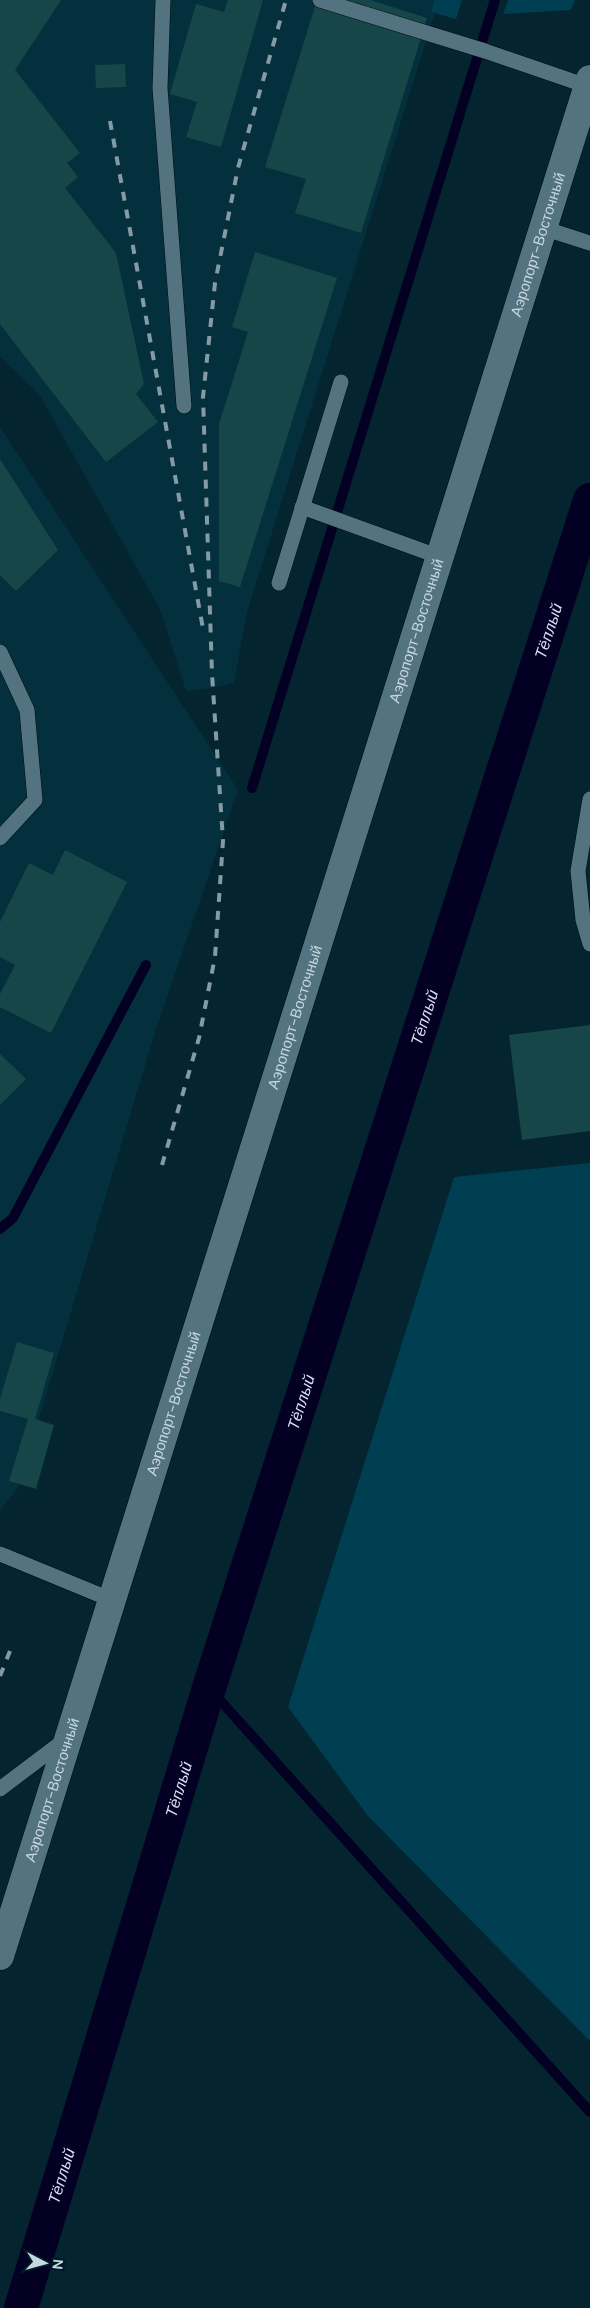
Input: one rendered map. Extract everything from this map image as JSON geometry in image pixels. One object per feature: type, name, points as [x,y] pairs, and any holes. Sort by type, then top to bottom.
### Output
[{"type":"street","name":"Аэропорт-Восточный","points":[[0,1956],[589,82]]},
{"type":"lane","points":[[163,0],[160,88],[184,406]]},
{"type":"lane","points":[[320,0],[589,82]]},
{"type":"lane","points":[[543,228],[590,243]]},
{"type":"lane","points":[[279,583],[341,382]]},
{"type":"lane","points":[[302,507],[440,557]]},
{"type":"lane","points":[[0,652],[27,710],[35,800],[0,838]]},
{"type":"lane","points":[[589,808],[584,872],[583,920],[590,944]]},
{"type":"lane","points":[[0,1554],[112,1600]]},
{"type":"lane","points":[[0,1789],[69,1737]]},
{"type":"shaded area","points":[[0,0],[439,0],[247,612],[234,683],[186,691],[160,609],[39,394],[0,357]]},
{"type":"shaded area","points":[[434,0],[462,0],[456,19],[431,12]]},
{"type":"shaded area","points":[[508,0],[575,0],[571,10],[503,14]]},
{"type":"shaded area","points":[[0,427],[238,790],[155,1032],[18,1488],[0,1510]]},
{"type":"shaded area","points":[[590,1163],[590,2041],[368,1816],[288,1707],[454,1177]]},
{"type":"building","points":[[0,0],[61,0],[15,70],[80,153],[67,163],[78,177],[65,188],[116,253],[144,384],[136,394],[158,422],[106,462],[0,324]]},
{"type":"building","points":[[228,0],[263,0],[221,147],[186,137],[197,102],[170,94],[196,4],[224,12]]},
{"type":"building","points":[[317,0],[370,0],[427,18],[361,233],[295,213],[306,179],[265,167]]},
{"type":"building","points":[[125,64],[126,87],[96,88],[95,65]]},
{"type":"building","points":[[255,252],[337,278],[240,587],[219,581],[219,424],[248,332],[232,327]]},
{"type":"building","points":[[0,459],[58,550],[16,591],[0,575]]},
{"type":"building","points":[[65,850],[127,882],[51,1033],[0,1007],[0,994],[15,965],[0,957],[0,922],[29,863],[53,875]]},
{"type":"building","points":[[590,1025],[590,1131],[522,1140],[509,1035]]},
{"type":"building","points":[[0,1054],[26,1079],[0,1105]]},
{"type":"building","points":[[17,1342],[54,1353],[35,1419],[54,1425],[36,1489],[9,1481],[28,1419],[0,1411],[0,1399]]},
{"type":"waterway","points":[[252,788],[495,0]]},
{"type":"waterway","name":"Тёплый","points":[[21,2308],[209,1688],[590,500]]},
{"type":"waterway","points":[[0,1229],[13,1218],[146,965]]},
{"type":"waterway","points":[[209,1688],[590,2112]]},
{"type":"railway","points":[[162,1165],[199,1038],[215,957],[223,841],[212,674],[203,397],[215,283],[238,168],[286,0]]},
{"type":"railway","points":[[110,121],[204,634]]},
{"type":"railway","points":[[0,1676],[10,1651]]}]
